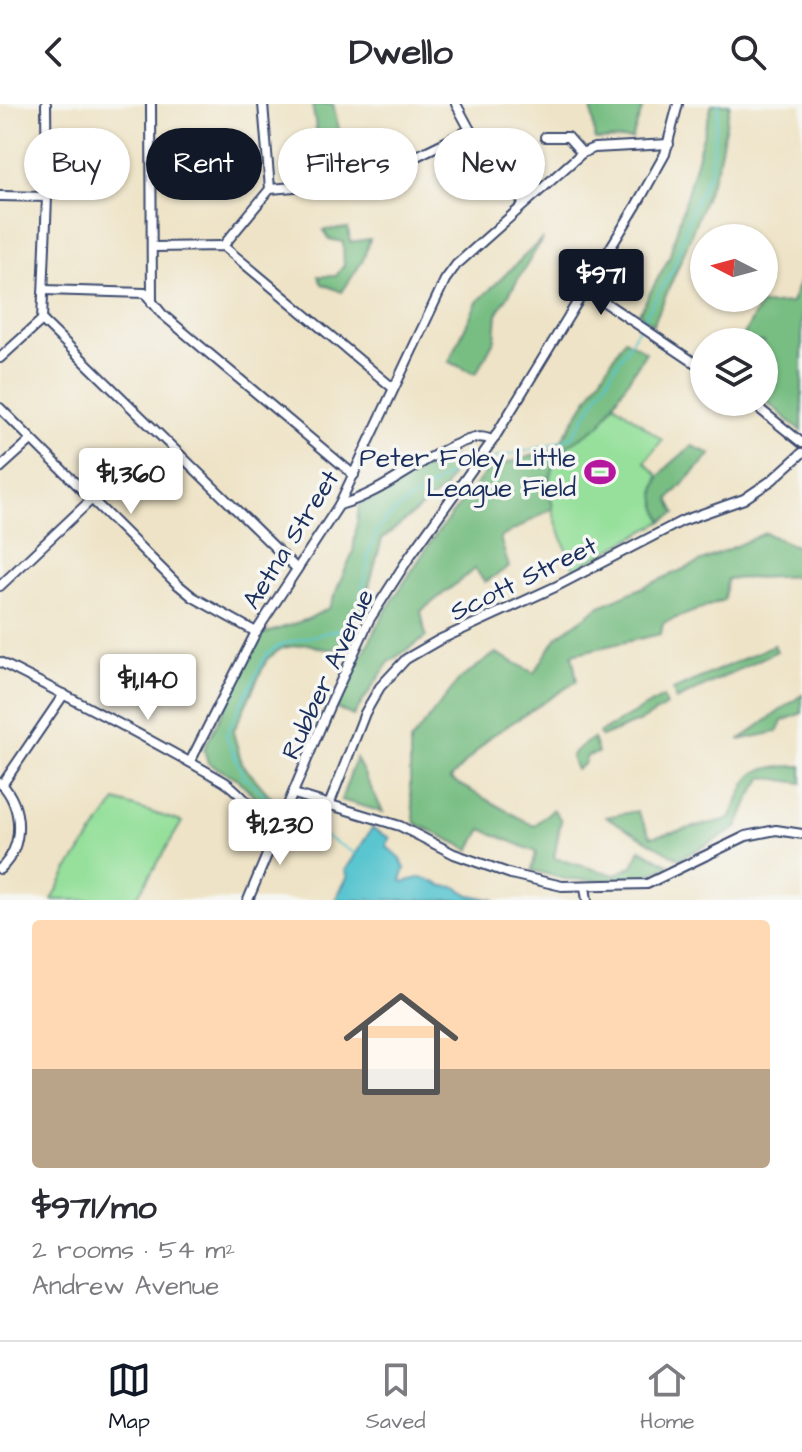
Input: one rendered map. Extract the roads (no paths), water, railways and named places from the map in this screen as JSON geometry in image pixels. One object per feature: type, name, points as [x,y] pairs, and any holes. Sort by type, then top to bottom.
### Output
[{"type":"street","points":[[46,104],[46,128]]},
{"type":"street","points":[[151,104],[152,303]]},
{"type":"street","points":[[223,246],[270,189],[263,104]]},
{"type":"street","points":[[456,104],[469,128]]},
{"type":"street","name":"Rubber Avenue","points":[[248,900],[369,620],[490,444],[636,206],[669,144],[678,104]]},
{"type":"street","points":[[545,137],[568,137],[582,153],[594,148],[669,144]]},
{"type":"street","name":"Aetna Street","points":[[190,762],[256,632],[339,505],[445,280],[456,265],[582,153]]},
{"type":"street","points":[[270,189],[278,188]]},
{"type":"street","points":[[0,196],[24,197]]},
{"type":"street","points":[[0,358],[42,320],[47,200]]},
{"type":"street","points":[[521,200],[524,204]]},
{"type":"street","points":[[153,247],[223,246],[393,388]]},
{"type":"street","points":[[585,289],[690,359]]},
{"type":"street","points":[[44,290],[145,293],[162,314],[354,475]]},
{"type":"street","points":[[42,320],[297,569]]},
{"type":"street","points":[[0,408],[193,597],[256,632]]},
{"type":"street","points":[[768,416],[802,443]]},
{"type":"street","points":[[339,505],[388,483],[461,443],[482,437],[490,444]]},
{"type":"street","points":[[0,468],[31,440]]},
{"type":"street","name":"Scott Street","points":[[329,805],[365,713],[380,687],[406,659],[682,521],[744,499],[781,473],[802,453]]},
{"type":"street","points":[[0,586],[91,500]]},
{"type":"street","points":[[0,662],[190,762],[230,785],[257,812],[273,821],[282,821]]},
{"type":"street","points":[[0,869],[11,858],[18,823],[14,804],[1,784],[64,694]]},
{"type":"street","points":[[292,799],[329,805],[400,826],[454,854],[511,874],[542,883],[585,887],[635,885],[658,880],[727,843],[762,832],[776,830],[802,834]]},
{"type":"street","points":[[585,887],[587,900]]},
{"type":"water","points":[[372,828],[390,838],[386,846],[401,859],[405,869],[401,880],[404,882],[422,877],[443,886],[456,887],[470,895],[495,900],[335,900],[348,876],[345,871]]},
{"type":"waterway","points":[[642,322],[673,269],[690,214],[710,171],[719,104]]},
{"type":"waterway","points":[[482,461],[551,445],[573,436],[639,328]]},
{"type":"waterway","points":[[283,812],[243,776],[226,735],[266,655],[282,644],[341,629],[357,607],[369,552],[380,527],[417,496],[460,468],[472,464]]},
{"type":"waterway","points":[[289,816],[356,854]]},
{"type":"place","name":"Peter Foley Little League Field","points":[[600,472]]}]
